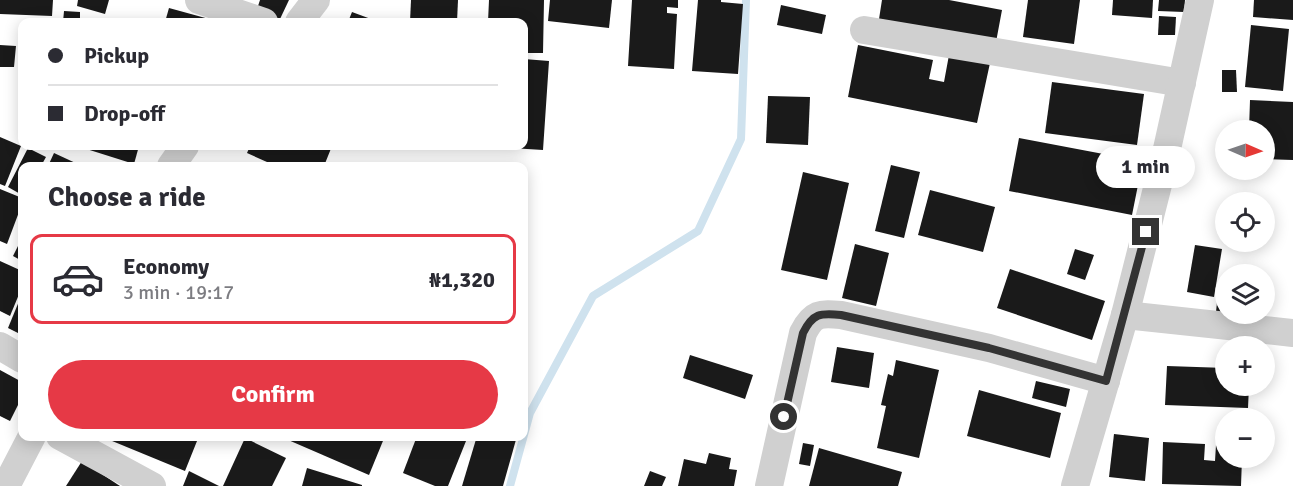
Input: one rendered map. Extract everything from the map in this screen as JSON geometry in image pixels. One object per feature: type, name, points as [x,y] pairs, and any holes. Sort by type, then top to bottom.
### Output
[{"type":"street","points":[[199,0],[252,18]]},
{"type":"street","points":[[302,18],[316,0]]},
{"type":"street","points":[[1075,486],[1125,315],[1167,149],[1200,0]]},
{"type":"street","points":[[864,30],[1182,83]]},
{"type":"street","points":[[769,486],[801,340],[809,321],[819,315],[841,315],[989,348],[1106,381]]},
{"type":"street","points":[[1125,315],[1293,333]]},
{"type":"street","points":[[0,346],[18,357]]},
{"type":"street","points":[[6,486],[29,441]]},
{"type":"street","points":[[69,441],[152,486]]},
{"type":"building","points":[[0,0],[53,0],[52,16],[0,14]]},
{"type":"building","points":[[78,0],[109,0],[105,14],[77,6]]},
{"type":"building","points":[[260,0],[289,0],[280,18],[257,9]]},
{"type":"building","points":[[411,0],[458,0],[457,18],[410,18]]},
{"type":"building","points":[[489,0],[544,0],[543,53],[528,53],[528,18],[488,18]]},
{"type":"building","points":[[550,0],[612,0],[609,28],[548,21]]},
{"type":"building","points":[[632,0],[678,0],[678,8],[667,7],[667,13],[677,14],[674,69],[628,66]]},
{"type":"building","points":[[698,0],[721,0],[721,2],[743,4],[738,74],[692,71]]},
{"type":"building","points":[[882,0],[949,0],[1002,10],[996,42],[879,19]]},
{"type":"building","points":[[1028,0],[1080,0],[1074,44],[1023,37]]},
{"type":"building","points":[[1113,0],[1153,0],[1152,18],[1112,15]]},
{"type":"building","points":[[1159,0],[1185,0],[1184,12],[1158,11]]},
{"type":"building","points":[[1254,0],[1293,0],[1293,20],[1253,17]]},
{"type":"building","points":[[781,5],[826,15],[822,34],[777,25]]},
{"type":"building","points":[[169,8],[205,18],[166,18]]},
{"type":"building","points":[[64,11],[80,12],[80,18],[63,18]]},
{"type":"building","points":[[352,12],[368,18],[350,18]]},
{"type":"building","points":[[1159,16],[1176,17],[1175,35],[1158,35]]},
{"type":"building","points":[[1251,25],[1289,29],[1283,91],[1245,87]]},
{"type":"building","points":[[0,45],[16,46],[14,67],[0,67]]},
{"type":"building","points":[[858,45],[933,60],[929,79],[944,82],[949,55],[990,63],[977,123],[848,97]]},
{"type":"building","points":[[528,59],[549,61],[543,150],[528,149]]},
{"type":"building","points":[[1222,70],[1236,70],[1237,92],[1222,92]]},
{"type":"building","points":[[1052,82],[1144,94],[1137,145],[1045,133]]},
{"type":"building","points":[[768,96],[810,97],[808,145],[766,143]]},
{"type":"building","points":[[1250,100],[1293,102],[1293,160],[1275,159],[1275,120],[1249,120]]},
{"type":"building","points":[[0,137],[18,145],[19,150],[5,186],[0,184]]},
{"type":"building","points":[[1019,138],[1114,156],[1115,149],[1144,155],[1132,215],[1009,191]]},
{"type":"building","points":[[27,150],[46,157],[43,162],[21,162]]},
{"type":"building","points":[[90,150],[138,150],[135,162]]},
{"type":"building","points":[[248,150],[330,150],[326,162],[267,162],[247,153]]},
{"type":"building","points":[[54,153],[73,162],[50,162]]},
{"type":"building","points":[[891,165],[920,172],[904,238],[875,231]]},
{"type":"building","points":[[18,168],[18,193],[8,187]]},
{"type":"building","points":[[803,172],[849,183],[827,280],[781,270]]},
{"type":"building","points":[[0,189],[18,196],[18,215],[7,244],[0,241]]},
{"type":"building","points":[[930,190],[995,207],[983,252],[918,235]]},
{"type":"building","points":[[855,244],[889,253],[876,306],[842,298]]},
{"type":"building","points":[[1195,245],[1215,248],[1215,252],[1222,252],[1220,264],[1215,264],[1214,297],[1187,292]]},
{"type":"building","points":[[18,246],[18,259],[13,256]]},
{"type":"building","points":[[1075,249],[1094,255],[1085,280],[1067,274]]},
{"type":"building","points":[[0,261],[18,269],[18,297],[10,316],[0,311]]},
{"type":"building","points":[[1010,269],[1105,301],[1092,340],[997,308]]},
{"type":"building","points":[[18,304],[18,333],[8,328]]},
{"type":"building","points":[[837,347],[874,353],[869,388],[831,382]]},
{"type":"building","points":[[690,355],[753,375],[745,399],[683,378]]},
{"type":"building","points":[[896,360],[939,370],[919,458],[877,448],[886,406],[881,405],[888,374],[893,376]]},
{"type":"building","points":[[1167,366],[1215,368],[1215,396],[1249,396],[1248,408],[1165,405]]},
{"type":"building","points":[[0,370],[18,380],[18,405],[10,421],[0,416]]},
{"type":"building","points":[[1036,381],[1070,389],[1066,407],[1032,398]]},
{"type":"building","points":[[979,390],[1061,413],[1050,458],[967,436]]},
{"type":"building","points":[[1114,434],[1149,438],[1145,481],[1109,477]]},
{"type":"building","points":[[112,441],[197,441],[185,471]]},
{"type":"building","points":[[244,441],[251,441],[286,458],[272,486],[223,486]]},
{"type":"building","points":[[291,441],[383,441],[369,475]]},
{"type":"building","points":[[415,441],[466,441],[448,486],[435,486],[403,473]]},
{"type":"building","points":[[476,441],[516,441],[503,486],[462,486]]},
{"type":"building","points":[[1163,442],[1205,444],[1204,460],[1215,461],[1215,468],[1242,468],[1241,486],[1162,484]]},
{"type":"building","points":[[803,443],[814,445],[810,466],[799,464]]},
{"type":"building","points":[[819,448],[902,472],[898,486],[809,486]]},
{"type":"building","points":[[709,453],[731,458],[729,469],[737,470],[734,486],[678,486],[684,459],[706,464]]},
{"type":"building","points":[[82,461],[120,486],[66,486]]},
{"type":"building","points":[[307,468],[362,485],[362,486],[302,486]]},
{"type":"building","points":[[189,471],[219,486],[183,486]]},
{"type":"building","points":[[650,471],[666,477],[662,486],[644,486]]},
{"type":"waterway","points":[[528,420],[593,296],[698,231],[741,139],[746,0]]},
{"type":"waterway","points":[[510,486],[522,441]]},
{"type":"route","points":[[784,417],[803,333],[809,321],[819,315],[841,315],[989,348],[1106,381],[1146,232]]}]
